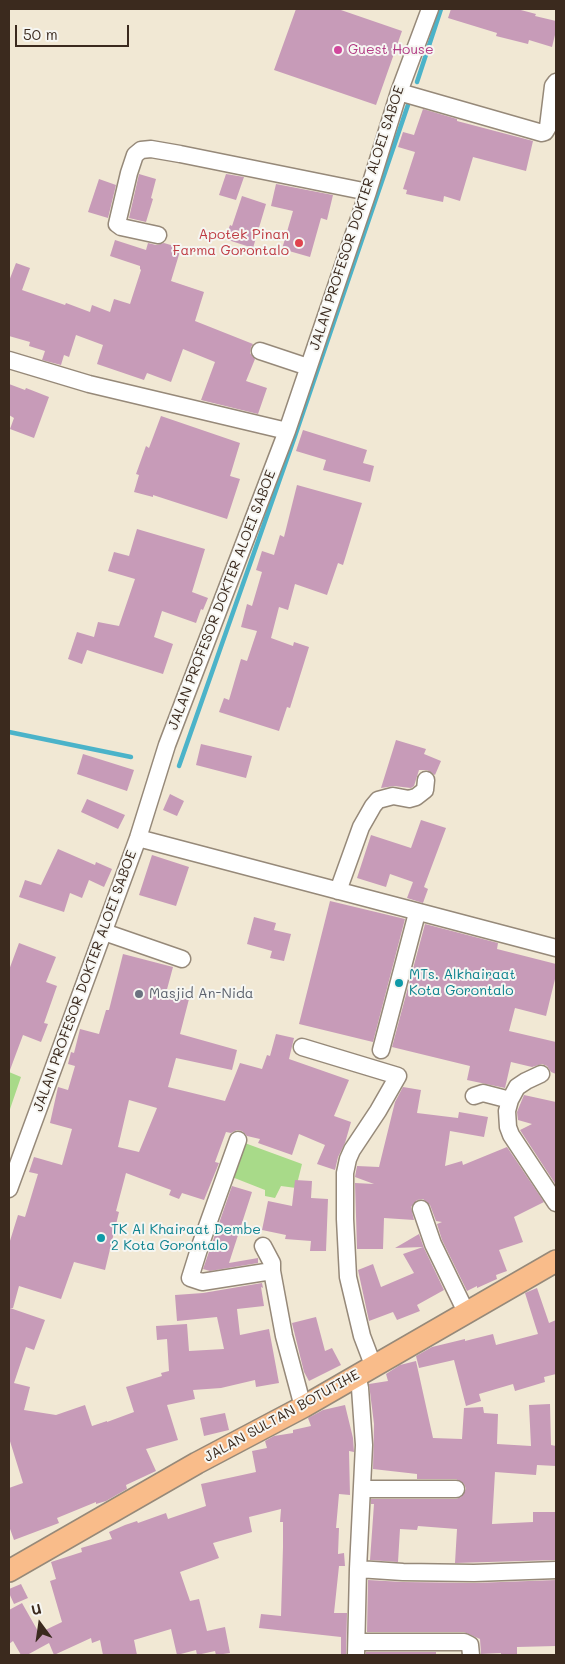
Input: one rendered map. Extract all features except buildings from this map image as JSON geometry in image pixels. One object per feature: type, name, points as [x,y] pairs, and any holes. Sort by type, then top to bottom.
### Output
[{"type":"main road","name":"JALAN SULTAN BOTUTIHE","points":[[9,1571],[197,1463],[303,1407],[556,1261]]},
{"type":"street","name":"JALAN PROFESOR DOKTER ALOEI SABOE","points":[[9,1189],[104,932],[122,877],[138,838],[167,745],[287,430],[368,192],[398,92],[430,9]]},
{"type":"street","points":[[398,92],[542,133],[548,127],[553,86],[556,82]]},
{"type":"street","points":[[158,235],[121,227],[117,224],[128,173],[135,155],[141,150],[151,149],[180,154],[368,192]]},
{"type":"street","points":[[260,351],[308,367]]},
{"type":"street","points":[[9,360],[89,384],[287,430]]},
{"type":"street","points":[[338,891],[362,828],[373,806],[378,800],[386,797],[393,796],[410,800],[425,790],[426,780]]},
{"type":"street","points":[[138,838],[417,913],[556,948]]},
{"type":"street","points":[[380,1050],[417,913]]},
{"type":"street","points":[[104,932],[182,959]]},
{"type":"street","points":[[302,1047],[398,1076],[352,1150],[345,1173],[348,1277],[362,1336],[365,1370],[360,1388],[364,1425],[356,1649],[464,1642],[470,1644],[471,1655]]},
{"type":"street","points":[[541,1074],[517,1087],[507,1111],[508,1127],[511,1135],[556,1202]]},
{"type":"street","points":[[474,1096],[483,1094],[510,1100]]},
{"type":"street","points":[[238,1140],[190,1278],[202,1282],[272,1271]]},
{"type":"street","points":[[421,1209],[433,1244],[466,1312]]},
{"type":"street","points":[[264,1246],[272,1263],[284,1336],[303,1407]]},
{"type":"street","points":[[362,1489],[456,1489]]},
{"type":"street","points":[[358,1569],[403,1572],[556,1570]]},
{"type":"green space","points":[[9,1072],[21,1077],[9,1112]]},
{"type":"green space","points":[[242,1142],[302,1164],[296,1188],[281,1186],[275,1198],[265,1196],[265,1190],[232,1177]]},
{"type":"waterway","points":[[417,82],[441,9]]},
{"type":"waterway","points":[[179,766],[295,436],[410,99]]},
{"type":"waterway","points":[[9,732],[131,757]]},
{"type":"place","name":"Guest House","points":[[338,50]]},
{"type":"place","name":"Apotek Pinan Farma Gorontalo","points":[[299,243]]},
{"type":"place","name":"MTs. Alkhairaat Kota Gorontalo","points":[[399,983]]},
{"type":"place","name":"Masjid An-Nida","points":[[139,994]]},
{"type":"place","name":"TK Al Khairaat Dembe 2 Kota Gorontalo","points":[[101,1238]]}]
